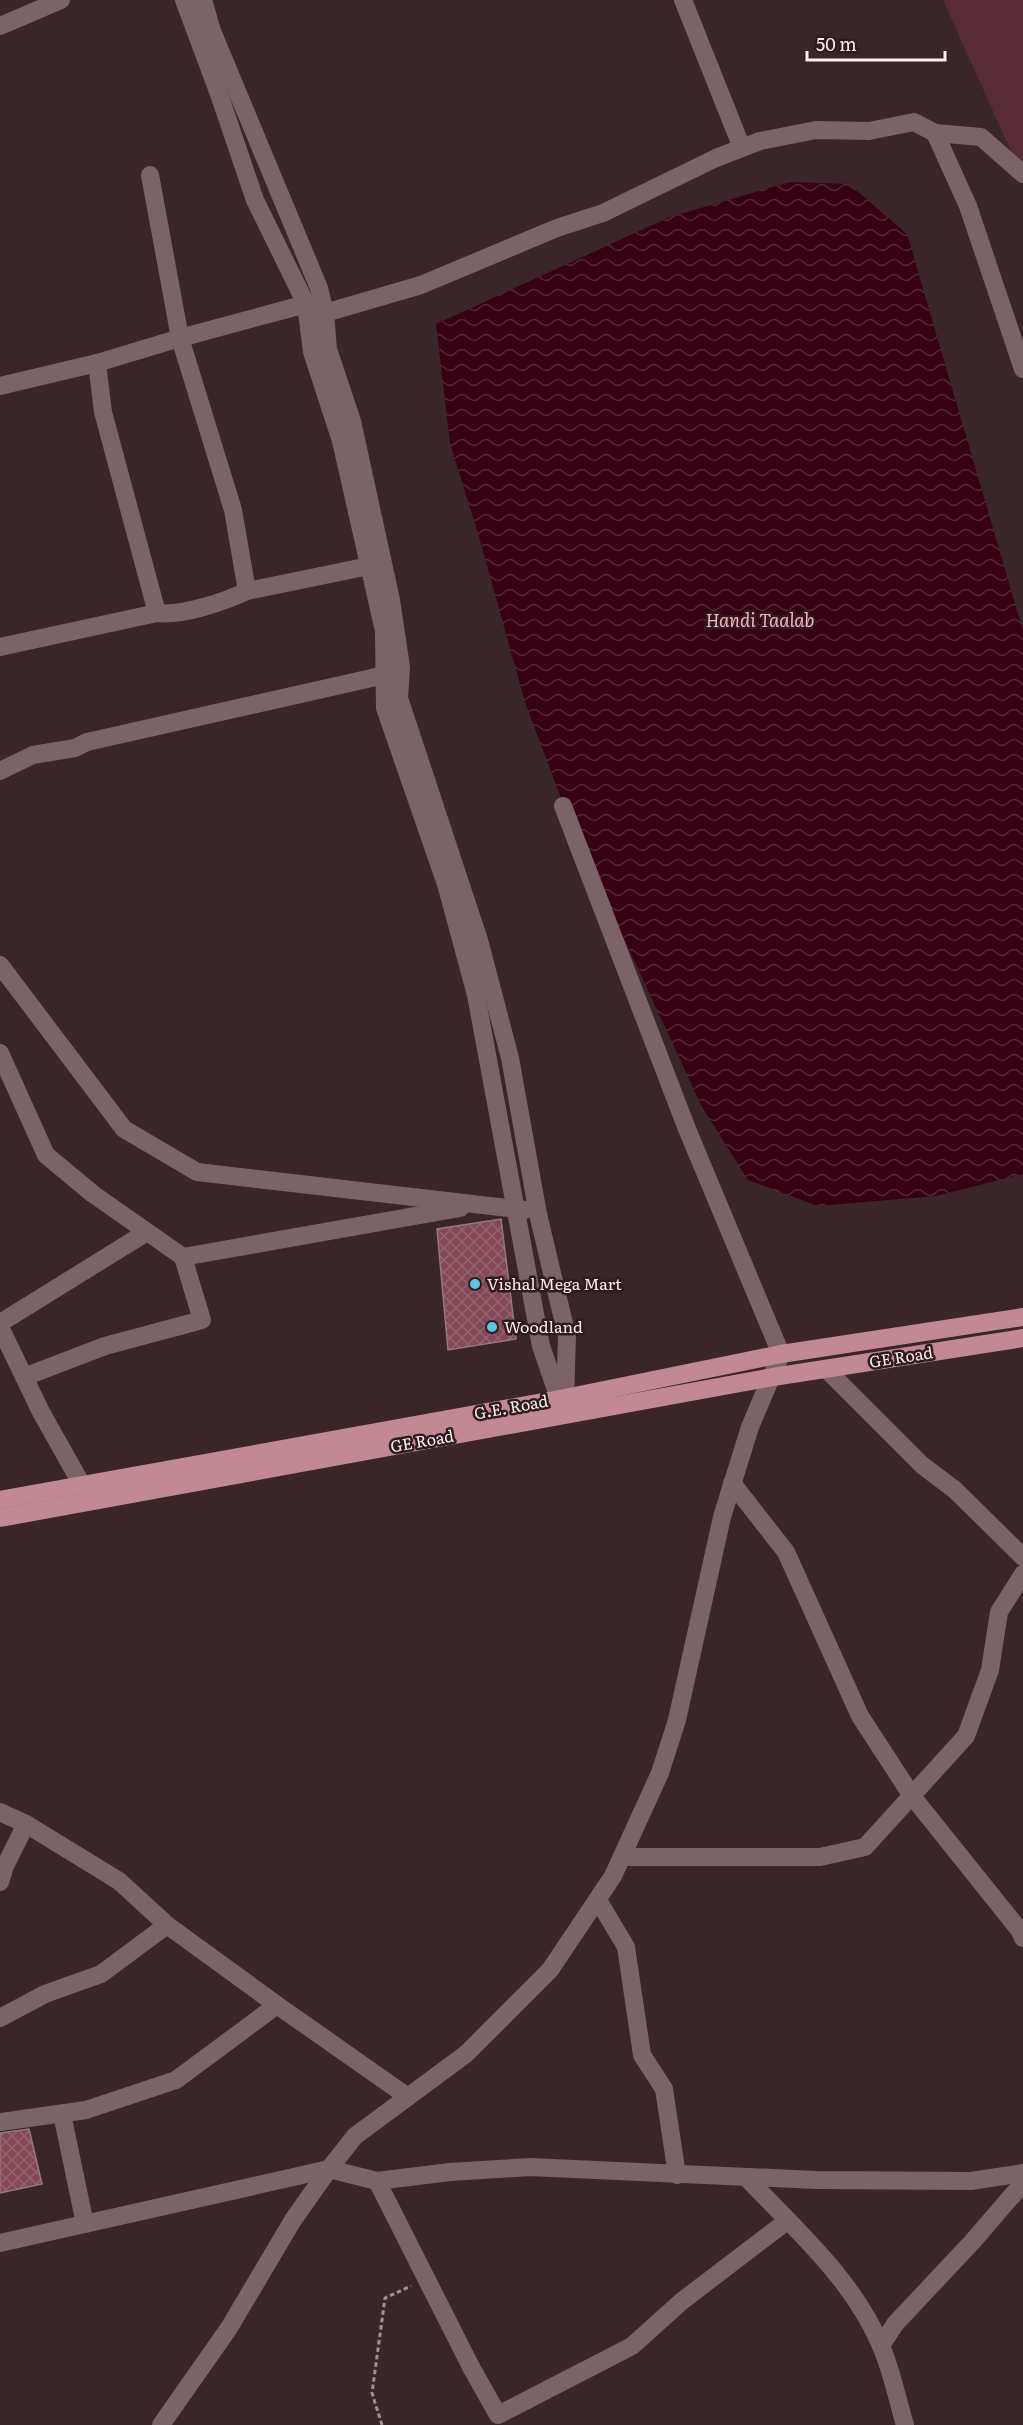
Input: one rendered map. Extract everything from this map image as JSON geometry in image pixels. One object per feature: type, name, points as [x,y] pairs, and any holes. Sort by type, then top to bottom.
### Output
[{"type":"main road","name":"G.E. Road","points":[[0,1500],[563,1404],[781,1354],[1023,1317]]},
{"type":"main road","name":"GE Road","points":[[0,1518],[563,1404],[773,1377],[1023,1338]]},
{"type":"street","points":[[0,26],[61,0]]},
{"type":"street","points":[[184,0],[255,200],[306,304],[312,352],[341,441],[399,698],[479,940],[510,1058],[538,1214],[567,1336],[563,1404]]},
{"type":"street","points":[[203,0],[212,31],[319,288],[325,313],[328,349],[352,421],[391,600],[393,671],[385,708],[446,884],[476,995],[541,1346],[563,1404]]},
{"type":"street","points":[[683,0],[742,148]]},
{"type":"street","points":[[0,386],[97,363],[306,304],[325,313],[421,285],[557,228],[603,213],[716,158],[760,141],[816,130],[869,131],[914,122],[935,134],[981,137],[1023,174]]},
{"type":"street","points":[[935,134],[968,206],[1023,369]]},
{"type":"street","points":[[150,175],[180,338],[233,510],[247,591]]},
{"type":"street","points":[[97,363],[103,412],[157,613]]},
{"type":"street","points":[[0,646],[157,613],[168,614],[229,600],[247,591],[369,566]]},
{"type":"street","points":[[0,771],[33,755],[75,748],[87,742],[393,671]]},
{"type":"street","points":[[161,2425],[230,2328],[282,2238],[329,2169],[355,2136],[466,2054],[550,1970],[598,1900],[622,1857],[660,1773],[677,1720],[722,1517],[750,1427],[781,1354],[687,1129],[563,806]]},
{"type":"street","points":[[0,965],[124,1129],[197,1172],[514,1208],[538,1214]]},
{"type":"street","points":[[0,1053],[46,1155],[93,1194],[183,1257],[202,1320],[105,1346],[24,1377]]},
{"type":"street","points":[[183,1257],[480,1205]]},
{"type":"street","points":[[82,1485],[41,1412],[0,1325],[147,1232]]},
{"type":"street","points":[[826,1369],[922,1465],[955,1490],[1023,1557]]},
{"type":"street","points":[[732,1483],[786,1552],[860,1716],[912,1796],[1020,1931],[1023,1938]]},
{"type":"street","points":[[622,1857],[820,1857],[865,1847],[966,1736],[990,1670],[999,1612],[1022,1579]]},
{"type":"street","points":[[0,1812],[26,1824],[119,1881],[167,1925],[277,2006],[408,2097]]},
{"type":"street","points":[[0,1882],[5,1866],[26,1824]]},
{"type":"street","points":[[598,1900],[626,1947],[642,2055],[664,2089],[676,2175]]},
{"type":"street","points":[[0,2018],[45,1994],[100,1974],[167,1925]]},
{"type":"street","points":[[0,2122],[86,2110],[176,2080],[277,2006]]},
{"type":"street","points":[[62,2114],[85,2224]]},
{"type":"street","points":[[0,2243],[329,2169],[377,2181],[450,2172],[530,2167],[676,2175],[971,2181],[1023,2173]]},
{"type":"street","points":[[746,2177],[854,2295],[881,2346],[904,2420],[920,2425]]},
{"type":"street","points":[[377,2181],[471,2367],[501,2420],[632,2346],[682,2301],[787,2221]]},
{"type":"street","points":[[881,2346],[895,2324],[1021,2189]]},
{"type":"path","points":[[382,2425],[372,2393],[385,2298],[427,2278]]},
{"type":"shaded area","points":[[943,0],[1023,0],[1023,168],[1019,169]]},
{"type":"water","name":"Handi Taalab","points":[[790,182],[849,184],[907,234],[1023,631],[1023,1174],[936,1196],[818,1206],[748,1180],[702,1107],[570,822],[525,702],[450,443],[436,324],[670,217]]},
{"type":"building","name":"Vishal Mega Mart","points":[[501,1219],[516,1339],[448,1350],[437,1229]]},
{"type":"building","points":[[29,2129],[42,2184],[0,2193],[0,2133]]},
{"type":"place","name":"Vishal Mega Mart","points":[[475,1284]]},
{"type":"place","name":"Woodland","points":[[492,1327]]}]
